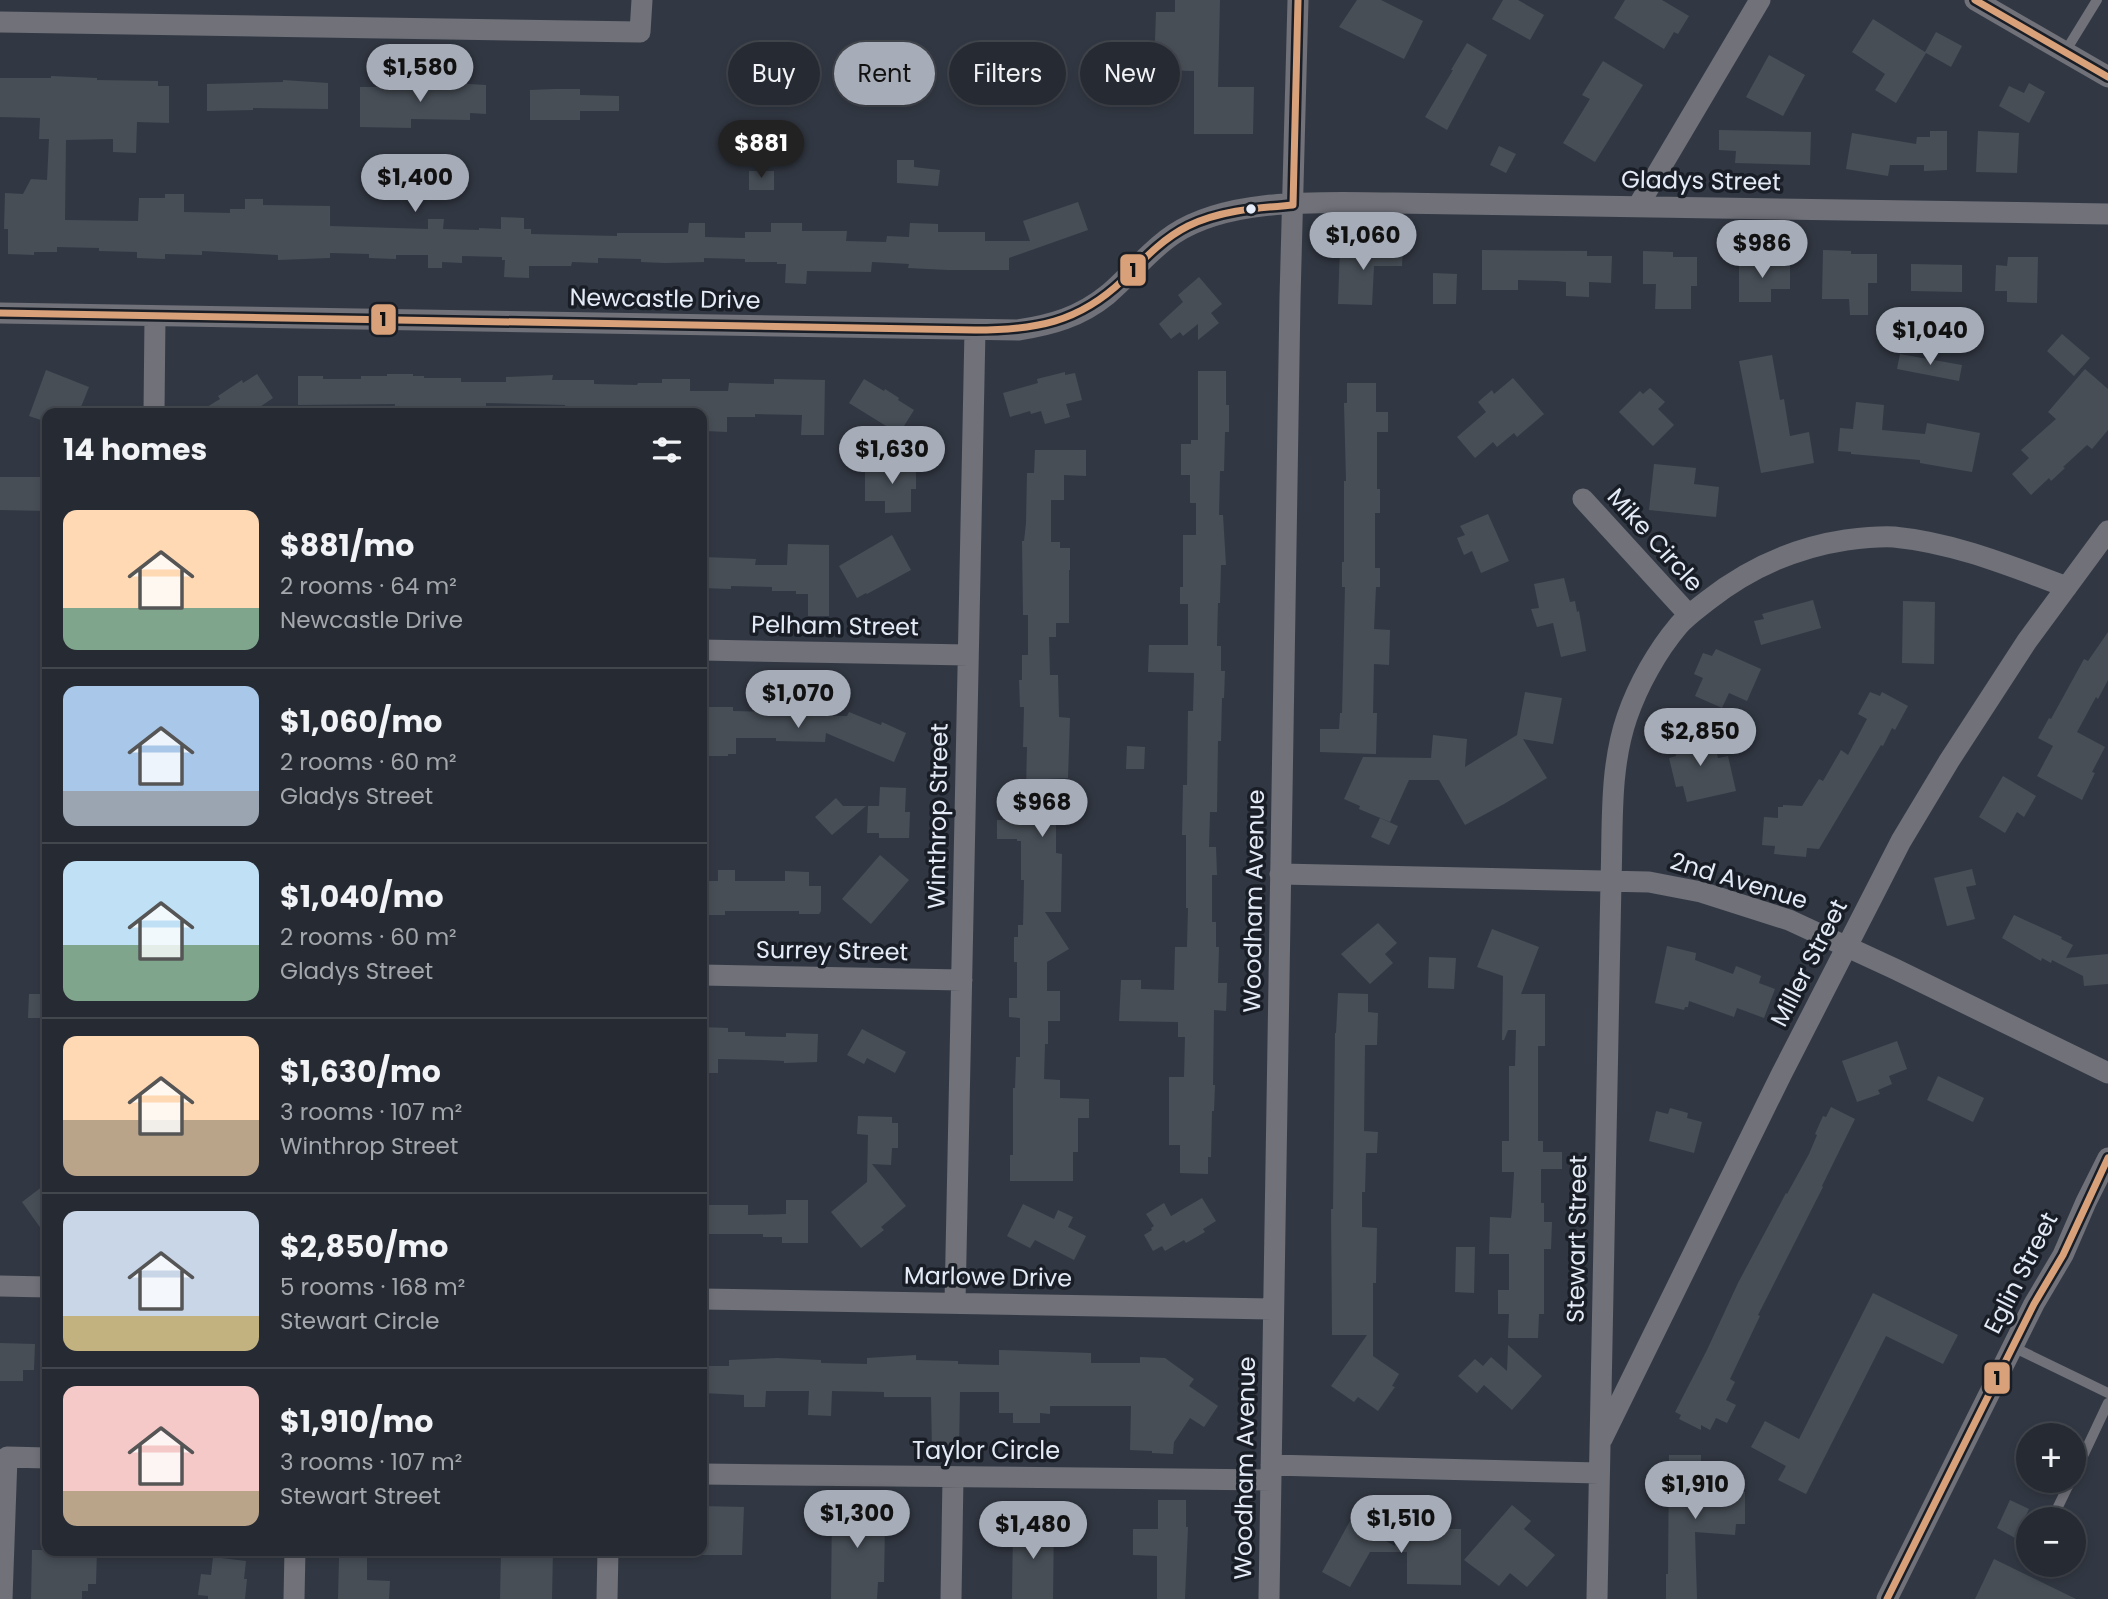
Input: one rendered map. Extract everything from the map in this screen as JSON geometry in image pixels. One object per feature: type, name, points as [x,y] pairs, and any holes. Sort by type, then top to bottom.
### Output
[{"type":"street","points":[[0,22],[640,32],[642,0]]},
{"type":"street","name":"Woodham Avenue","points":[[1269,1599],[1280,874],[1298,0]]},
{"type":"street","points":[[1638,206],[1760,0]]},
{"type":"street","points":[[1975,0],[2108,77]]},
{"type":"street","name":"Gladys Street","points":[[1293,205],[1394,203],[2108,214]]},
{"type":"street","name":"Newcastle Drive","points":[[0,313],[1018,330],[1049,326],[1074,316],[1106,296],[1144,258],[1174,234],[1191,225],[1237,210],[1293,205]]},
{"type":"street","points":[[154,408],[155,316]]},
{"type":"street","name":"Winthrop Street","points":[[955,1303],[975,330]]},
{"type":"street","name":"Mike Circle","points":[[1583,499],[1689,615]]},
{"type":"street","name":"Miller Street","points":[[1600,1444],[1846,946],[1901,841],[2027,641],[2108,531]]},
{"type":"street","name":"Stewart Street","points":[[1597,1599],[1614,785],[1626,718],[1654,662],[1678,626],[1689,615],[1731,582],[1773,559],[1819,544],[1891,537],[1934,542],[1967,550],[2067,587]]},
{"type":"street","name":"Pelham Street","points":[[707,650],[968,655]]},
{"type":"street","name":"2nd Avenue","points":[[1280,874],[1649,882],[1702,892],[1789,920],[2108,1073]]},
{"type":"street","name":"Surrey Street","points":[[707,975],[962,980]]},
{"type":"street","name":"Eglin Street","points":[[1887,1599],[2034,1304],[2063,1255],[2108,1158]]},
{"type":"street","points":[[0,1286],[42,1287]]},
{"type":"street","name":"Marlowe Drive","points":[[707,1298],[1273,1309]]},
{"type":"street","points":[[2,1599],[7,1457],[42,1458]]},
{"type":"street","name":"Taylor Circle","points":[[707,1474],[953,1477],[1271,1472],[1599,1473]]},
{"type":"street","points":[[951,1599],[953,1477]]},
{"type":"street","points":[[294,1599],[295,1556]]},
{"type":"street","points":[[607,1599],[608,1556]]},
{"type":"lane","points":[[2065,52],[2097,0]]},
{"type":"lane","points":[[2013,1347],[2108,1393]]},
{"type":"lane","points":[[2086,1450],[2108,1404]]},
{"type":"building","points":[[1175,0],[1220,0],[1218,87],[1254,87],[1253,134],[1194,134],[1194,71],[1180,71],[1180,42],[1155,42],[1156,12],[1175,12]]},
{"type":"building","points":[[1357,0],[1381,0],[1423,21],[1404,59],[1339,27]]},
{"type":"building","points":[[1503,0],[1518,0],[1544,15],[1530,40],[1492,19]]},
{"type":"building","points":[[1625,0],[1662,0],[1689,16],[1678,34],[1674,32],[1664,49],[1614,18]]},
{"type":"building","points":[[1873,19],[1925,52],[1936,32],[1962,46],[1951,67],[1926,53],[1896,103],[1875,90],[1885,74],[1852,52]]},
{"type":"building","points":[[1467,43],[1487,55],[1447,130],[1425,117]]},
{"type":"building","points":[[1769,55],[1805,75],[1783,116],[1746,97]]},
{"type":"building","points":[[1603,61],[1643,85],[1595,162],[1563,143],[1590,99],[1582,95]]},
{"type":"building","points":[[51,76],[158,81],[158,86],[169,86],[169,123],[137,122],[136,153],[113,152],[113,139],[66,140],[65,220],[138,221],[139,198],[165,198],[165,194],[184,194],[184,212],[230,213],[230,209],[245,209],[245,199],[263,199],[263,205],[330,206],[330,226],[428,229],[428,219],[444,219],[443,229],[501,229],[501,217],[524,218],[524,229],[531,229],[531,234],[617,236],[617,233],[688,233],[689,223],[705,223],[705,237],[745,238],[745,232],[771,232],[771,223],[802,223],[802,231],[847,231],[846,241],[886,242],[887,236],[909,237],[910,223],[938,224],[938,232],[985,232],[985,241],[1030,241],[1023,221],[1078,202],[1088,230],[1009,258],[1009,270],[908,268],[909,264],[872,262],[871,272],[807,271],[806,284],[785,283],[786,264],[745,262],[745,259],[704,258],[704,262],[665,263],[641,262],[641,259],[598,258],[598,263],[572,262],[571,266],[529,266],[529,278],[504,277],[505,260],[502,260],[502,257],[462,256],[462,263],[442,262],[442,268],[428,268],[428,255],[396,255],[396,259],[369,258],[369,254],[330,253],[330,258],[278,260],[278,255],[202,251],[202,255],[165,254],[165,259],[137,258],[137,252],[57,247],[57,252],[8,254],[8,229],[4,229],[5,193],[23,194],[31,179],[47,180],[49,139],[39,139],[40,118],[0,117],[0,78]]},
{"type":"building","points":[[283,80],[328,83],[328,109],[253,108],[207,111],[207,84]]},
{"type":"building","points":[[436,82],[486,85],[486,114],[470,113],[470,120],[411,119],[411,128],[360,127],[360,87],[436,87]]},
{"type":"building","points":[[2029,83],[2045,92],[2029,123],[1999,106],[2009,86],[2024,93]]},
{"type":"building","points":[[580,89],[580,95],[619,96],[619,111],[580,111],[580,120],[530,120],[530,90]]},
{"type":"building","points":[[1719,130],[1811,132],[1810,165],[1735,163],[1736,151],[1719,150]]},
{"type":"building","points":[[1930,131],[1947,131],[1947,170],[1924,171],[1924,165],[1890,165],[1888,176],[1846,169],[1852,133],[1916,144],[1917,137],[1930,137]]},
{"type":"building","points":[[1978,131],[2019,133],[2017,173],[1976,172]]},
{"type":"building","points":[[1499,146],[1516,154],[1506,173],[1490,165]]},
{"type":"building","points":[[897,160],[914,160],[914,167],[940,170],[938,186],[897,183]]},
{"type":"building","points":[[378,169],[398,169],[398,187],[378,187]]},
{"type":"building","points":[[442,169],[469,170],[468,187],[441,185]]},
{"type":"building","points":[[749,171],[774,171],[774,190],[749,190]]},
{"type":"building","points":[[1340,246],[1403,248],[1402,266],[1374,266],[1372,305],[1338,304]]},
{"type":"building","points":[[1482,250],[1587,251],[1587,256],[1612,256],[1611,283],[1589,282],[1589,297],[1566,296],[1566,282],[1557,281],[1518,280],[1518,290],[1482,290]]},
{"type":"building","points":[[1823,250],[1877,254],[1877,283],[1868,283],[1868,315],[1850,315],[1849,299],[1822,299]]},
{"type":"building","points":[[1643,251],[1673,252],[1673,257],[1697,257],[1697,286],[1691,286],[1691,309],[1655,309],[1656,284],[1643,284]]},
{"type":"building","points":[[2008,257],[2038,257],[2037,303],[2007,302],[2007,291],[1995,291],[1996,265],[2007,266]]},
{"type":"building","points":[[1739,261],[1790,261],[1790,289],[1771,289],[1771,302],[1739,302]]},
{"type":"building","points":[[1911,264],[1962,265],[1962,292],[1911,291]]},
{"type":"building","points":[[1433,273],[1457,274],[1456,304],[1433,304]]},
{"type":"building","points":[[1199,277],[1222,304],[1211,313],[1219,323],[1198,340],[1198,324],[1183,336],[1180,332],[1171,339],[1159,324],[1183,302],[1178,295]]},
{"type":"building","points":[[2062,334],[2090,358],[2074,376],[2047,351]]},
{"type":"building","points":[[1900,354],[1962,365],[1959,381],[1897,369]]},
{"type":"building","points":[[1772,355],[1780,400],[1784,399],[1790,436],[1809,432],[1814,463],[1761,473],[1739,361]]},
{"type":"building","points":[[2085,369],[2108,389],[2108,430],[2092,449],[2087,445],[2051,481],[2049,478],[2031,495],[2012,474],[2029,458],[2021,450],[2056,419],[2048,412]]},
{"type":"building","points":[[46,370],[89,387],[81,408],[42,408],[42,420],[29,416]]},
{"type":"building","points":[[1198,371],[1226,371],[1226,405],[1229,405],[1224,471],[1220,471],[1219,515],[1223,515],[1226,565],[1221,565],[1217,646],[1221,646],[1221,671],[1225,671],[1224,698],[1221,741],[1218,741],[1217,812],[1210,812],[1209,847],[1216,847],[1217,875],[1212,875],[1212,922],[1216,922],[1216,947],[1219,947],[1218,983],[1227,983],[1226,1011],[1214,1010],[1215,1085],[1208,1174],[1180,1173],[1180,1145],[1169,1145],[1169,1077],[1184,1077],[1185,1037],[1178,1037],[1178,1022],[1119,1021],[1121,980],[1141,980],[1141,989],[1174,990],[1175,947],[1187,947],[1186,835],[1182,835],[1183,785],[1187,785],[1188,711],[1193,711],[1194,673],[1148,672],[1149,645],[1188,645],[1188,604],[1180,604],[1180,587],[1183,587],[1183,535],[1196,535],[1196,503],[1190,503],[1190,475],[1181,475],[1181,444],[1191,444],[1191,440],[1198,440]]},
{"type":"building","points":[[1065,372],[1065,375],[1075,373],[1082,400],[1066,404],[1070,417],[1045,424],[1041,411],[1010,417],[1003,393],[1038,383],[1037,379]]},
{"type":"building","points":[[257,374],[273,398],[258,408],[205,408],[242,380],[243,383]]},
{"type":"building","points":[[413,374],[424,378],[461,378],[461,382],[506,382],[506,377],[553,375],[552,380],[594,380],[594,384],[637,385],[662,383],[662,379],[690,379],[690,391],[728,391],[729,383],[774,384],[774,379],[825,380],[824,435],[801,435],[802,415],[755,414],[755,417],[727,417],[727,432],[707,431],[707,408],[565,408],[565,405],[486,403],[486,408],[395,408],[395,404],[298,405],[298,376],[361,379],[361,376]]},
{"type":"building","points":[[1513,378],[1544,414],[1517,437],[1514,433],[1497,447],[1493,442],[1475,458],[1457,437],[1486,412],[1478,402],[1492,390],[1494,394]]},
{"type":"building","points":[[864,379],[884,391],[885,389],[914,410],[899,434],[849,403]]},
{"type":"building","points":[[1347,383],[1376,383],[1376,412],[1388,412],[1388,432],[1377,432],[1377,489],[1380,489],[1380,513],[1375,513],[1375,568],[1380,568],[1380,587],[1376,587],[1374,629],[1390,630],[1389,665],[1374,664],[1376,754],[1320,752],[1320,729],[1339,729],[1342,713],[1345,587],[1342,587],[1342,562],[1346,481],[1344,403],[1347,403]]},
{"type":"building","points":[[1650,388],[1665,402],[1658,409],[1674,425],[1653,446],[1619,412],[1640,391],[1643,394]]},
{"type":"building","points":[[1856,402],[1884,405],[1882,430],[1925,434],[1927,423],[1980,433],[1972,472],[1920,463],[1920,460],[1838,451],[1840,428],[1853,429]]},
{"type":"building","points":[[1035,450],[1086,450],[1086,476],[1064,475],[1064,500],[1051,500],[1051,542],[1060,542],[1060,548],[1070,548],[1070,570],[1069,623],[1056,623],[1056,637],[1049,637],[1050,675],[1058,675],[1059,717],[1070,718],[1068,778],[1047,779],[1046,820],[1056,820],[1056,853],[1062,854],[1061,912],[1045,912],[1069,949],[1047,962],[1047,991],[1060,991],[1060,1021],[1048,1021],[1044,1079],[1060,1080],[1060,1098],[1089,1099],[1089,1118],[1078,1118],[1078,1152],[1073,1152],[1073,1181],[1010,1181],[1010,1155],[1013,1155],[1013,1088],[1016,1057],[1020,1057],[1020,1018],[1009,1017],[1009,998],[1017,998],[1014,937],[1018,937],[1018,925],[1023,925],[1024,880],[1021,880],[1021,841],[997,839],[997,820],[1017,820],[1017,814],[1020,814],[1020,791],[1026,791],[1027,747],[1023,747],[1024,707],[1020,707],[1019,680],[1022,680],[1022,655],[1028,655],[1028,615],[1023,615],[1022,541],[1026,523],[1027,473],[1034,473]]},
{"type":"building","points":[[916,462],[916,489],[911,489],[911,512],[885,513],[885,501],[865,501],[865,472],[884,472],[884,463]]},
{"type":"building","points":[[1654,464],[1696,468],[1694,484],[1719,487],[1716,517],[1649,510]]},
{"type":"building","points":[[0,477],[42,477],[42,511],[0,510]]},
{"type":"building","points":[[1488,514],[1509,561],[1481,573],[1472,551],[1464,555],[1457,538],[1465,535],[1460,526]]},
{"type":"building","points":[[892,535],[911,570],[857,598],[839,566]]},
{"type":"building","points":[[788,544],[829,545],[829,616],[808,616],[808,594],[796,594],[796,591],[772,591],[772,587],[707,588],[707,557],[756,559],[755,565],[787,565]]},
{"type":"building","points":[[1564,578],[1570,602],[1575,601],[1577,612],[1579,611],[1586,651],[1561,657],[1553,623],[1537,627],[1531,609],[1539,608],[1534,584]]},
{"type":"building","points":[[1813,600],[1821,628],[1761,645],[1754,621],[1764,619],[1762,614]]},
{"type":"building","points":[[1903,601],[1935,602],[1934,664],[1902,663]]},
{"type":"building","points":[[2108,632],[2108,680],[2077,732],[2105,747],[2082,800],[2037,776],[2053,746],[2038,738],[2084,659],[2088,661]]},
{"type":"building","points":[[1716,649],[1761,669],[1747,701],[1729,693],[1722,708],[1695,696],[1703,678],[1694,674],[1703,653],[1712,656]]},
{"type":"building","points":[[1525,692],[1562,698],[1553,744],[1523,739],[1547,778],[1504,804],[1465,825],[1439,780],[1409,780],[1390,822],[1359,809],[1360,806],[1344,799],[1363,757],[1431,758],[1433,735],[1467,739],[1465,767],[1517,735]]},
{"type":"building","points":[[1870,692],[1880,696],[1882,692],[1908,706],[1895,730],[1892,728],[1883,746],[1881,745],[1819,849],[1807,848],[1806,857],[1774,854],[1775,846],[1762,845],[1764,817],[1778,818],[1778,807],[1783,805],[1802,806],[1819,779],[1823,781],[1841,750],[1848,755],[1867,719],[1858,714]]},
{"type":"building","points":[[707,707],[733,707],[733,711],[776,712],[777,707],[803,708],[803,715],[847,716],[849,712],[906,733],[894,762],[826,733],[825,742],[736,738],[736,754],[707,756]]},
{"type":"building","points":[[1692,731],[1694,740],[1713,736],[1718,758],[1728,756],[1736,791],[1687,802],[1683,786],[1676,787],[1669,758],[1676,756],[1672,735]]},
{"type":"building","points":[[1127,746],[1145,747],[1144,769],[1126,769]]},
{"type":"building","points":[[2003,776],[2036,796],[2024,817],[2017,812],[2005,833],[1979,817]]},
{"type":"building","points":[[880,787],[906,788],[905,812],[910,812],[909,838],[879,838],[879,833],[867,833],[868,806],[879,806]]},
{"type":"building","points":[[836,798],[843,806],[866,806],[832,835],[815,817]]},
{"type":"building","points":[[1380,818],[1398,826],[1389,845],[1371,837]]},
{"type":"building","points":[[880,855],[909,880],[871,924],[842,899]]},
{"type":"building","points":[[1972,869],[1976,885],[1966,887],[1975,919],[1947,926],[1934,878]]},
{"type":"building","points":[[718,870],[735,870],[735,881],[785,881],[785,871],[809,872],[809,886],[821,886],[821,911],[819,914],[799,914],[799,911],[725,911],[725,915],[707,915],[707,881],[718,881]]},
{"type":"building","points":[[2014,915],[2062,937],[2061,939],[2073,945],[2066,958],[2108,954],[2108,984],[2084,986],[2083,976],[2052,960],[2051,963],[2042,958],[2041,961],[2002,938]]},
{"type":"building","points":[[1378,923],[1397,943],[1385,954],[1393,963],[1370,984],[1341,954]]},
{"type":"building","points":[[1492,929],[1539,947],[1521,994],[1545,994],[1545,1046],[1538,1046],[1538,1141],[1543,1141],[1543,1152],[1562,1152],[1562,1169],[1541,1169],[1544,1222],[1552,1222],[1551,1249],[1544,1249],[1544,1314],[1539,1314],[1538,1338],[1508,1338],[1509,1314],[1498,1314],[1498,1290],[1509,1290],[1509,1254],[1489,1254],[1490,1217],[1511,1218],[1512,1210],[1514,1172],[1502,1172],[1502,1141],[1509,1141],[1509,1066],[1515,1066],[1516,1030],[1508,1030],[1502,1040],[1503,976],[1477,967]]},
{"type":"building","points":[[1667,946],[1696,953],[1695,960],[1733,974],[1736,966],[1761,976],[1759,983],[1775,989],[1764,1018],[1737,1008],[1734,1017],[1689,1001],[1684,1010],[1655,1003]]},
{"type":"building","points":[[1429,957],[1456,958],[1454,989],[1428,988]]},
{"type":"building","points":[[1338,993],[1368,994],[1368,1012],[1378,1013],[1377,1045],[1365,1045],[1364,1131],[1378,1132],[1377,1153],[1366,1153],[1362,1227],[1377,1228],[1376,1283],[1373,1283],[1373,1356],[1399,1374],[1392,1386],[1395,1387],[1378,1411],[1358,1397],[1354,1402],[1331,1386],[1367,1335],[1332,1335],[1331,1209]]},
{"type":"building","points":[[29,994],[42,994],[42,1018],[28,1018]]},
{"type":"building","points":[[707,1027],[728,1028],[728,1032],[745,1032],[745,1036],[786,1037],[786,1033],[818,1034],[817,1062],[718,1059],[718,1073],[707,1073]]},
{"type":"building","points":[[862,1029],[906,1052],[895,1073],[867,1058],[864,1064],[847,1055]]},
{"type":"building","points":[[1897,1041],[1907,1069],[1889,1076],[1892,1084],[1878,1090],[1880,1094],[1857,1102],[1842,1061]]},
{"type":"building","points":[[1938,1076],[1984,1098],[1973,1122],[1927,1100]]},
{"type":"building","points":[[1831,1107],[1855,1119],[1758,1315],[1760,1316],[1730,1379],[1735,1382],[1726,1400],[1736,1405],[1727,1423],[1716,1418],[1710,1430],[1701,1425],[1701,1430],[1679,1419],[1681,1415],[1675,1412],[1738,1283],[1809,1154],[1823,1116],[1826,1117]]},
{"type":"building","points":[[1670,1108],[1688,1113],[1687,1118],[1702,1122],[1694,1153],[1649,1141],[1656,1111],[1668,1114]]},
{"type":"building","points":[[858,1116],[892,1117],[892,1123],[898,1123],[898,1148],[892,1148],[891,1165],[872,1164],[906,1206],[881,1227],[884,1230],[861,1248],[831,1212],[867,1182],[868,1135],[857,1134]]},
{"type":"building","points":[[42,1187],[42,1230],[22,1202]]},
{"type":"building","points":[[1202,1198],[1216,1221],[1203,1229],[1205,1232],[1186,1243],[1184,1240],[1165,1251],[1162,1246],[1153,1251],[1144,1235],[1154,1226],[1146,1214],[1164,1203],[1171,1216]]},
{"type":"building","points":[[786,1200],[808,1200],[808,1243],[782,1243],[782,1237],[763,1237],[763,1234],[707,1234],[707,1205],[748,1205],[748,1215],[786,1214]]},
{"type":"building","points":[[1023,1204],[1054,1219],[1058,1210],[1073,1217],[1068,1227],[1086,1236],[1074,1260],[1035,1240],[1030,1248],[1007,1236]]},
{"type":"building","points":[[1456,1247],[1475,1247],[1474,1293],[1455,1292]]},
{"type":"building","points":[[1873,1293],[1958,1335],[1943,1364],[1886,1336],[1806,1494],[1778,1480],[1786,1466],[1751,1447],[1765,1421],[1799,1439]]},
{"type":"building","points":[[0,1343],[35,1344],[34,1370],[23,1370],[23,1381],[0,1381]]},
{"type":"building","points":[[1508,1345],[1542,1376],[1512,1410],[1484,1385],[1477,1393],[1458,1376],[1475,1359],[1483,1366],[1491,1357],[1507,1371]]},
{"type":"building","points":[[999,1350],[1091,1353],[1091,1363],[1140,1363],[1140,1357],[1165,1358],[1194,1379],[1189,1386],[1218,1406],[1204,1427],[1190,1418],[1174,1442],[1173,1454],[1152,1453],[1130,1450],[1131,1406],[1050,1406],[1050,1414],[1040,1413],[1040,1423],[1013,1423],[1013,1413],[999,1413],[999,1392],[960,1392],[959,1451],[932,1451],[931,1397],[884,1397],[884,1392],[832,1391],[831,1416],[808,1415],[809,1391],[766,1391],[765,1407],[744,1407],[744,1395],[707,1393],[707,1366],[729,1366],[729,1360],[777,1358],[867,1364],[867,1358],[916,1355],[916,1360],[999,1365]]},
{"type":"building","points":[[1669,1455],[1701,1455],[1701,1477],[1710,1477],[1710,1492],[1745,1492],[1745,1524],[1736,1524],[1735,1535],[1695,1532],[1697,1599],[1666,1599]]},
{"type":"building","points":[[846,1494],[870,1494],[869,1509],[880,1509],[879,1525],[885,1525],[884,1582],[878,1582],[877,1599],[831,1599],[832,1508],[846,1508]]},
{"type":"building","points":[[1158,1500],[1186,1500],[1188,1527],[1185,1599],[1157,1599],[1157,1556],[1133,1555],[1133,1529],[1158,1529]]},
{"type":"building","points":[[2010,1500],[2025,1507],[2016,1507],[2015,1538],[1997,1528]]},
{"type":"building","points":[[1512,1505],[1531,1521],[1524,1529],[1555,1555],[1527,1587],[1510,1573],[1499,1586],[1464,1560]]},
{"type":"building","points":[[707,1506],[744,1507],[742,1555],[707,1555]]},
{"type":"building","points":[[1350,1521],[1395,1546],[1395,1529],[1461,1529],[1461,1585],[1407,1584],[1407,1552],[1370,1552],[1350,1587],[1322,1572]]},
{"type":"building","points":[[1013,1523],[1054,1523],[1053,1599],[1012,1599]]},
{"type":"building","points":[[32,1550],[42,1550],[42,1556],[97,1556],[96,1584],[88,1584],[88,1591],[82,1591],[82,1599],[31,1599]]},
{"type":"building","points":[[501,1556],[553,1556],[552,1599],[500,1599]]},
{"type":"building","points":[[213,1557],[246,1561],[245,1599],[208,1599],[208,1596],[198,1595],[201,1574],[211,1575]]},
{"type":"building","points":[[339,1558],[367,1558],[367,1580],[390,1581],[389,1599],[338,1599]]},
{"type":"building","points":[[1994,1559],[2016,1570],[2016,1577],[2031,1577],[2076,1599],[1975,1599]]},
{"type":"transit line","name":"1","points":[[0,313],[975,330],[1036,326],[1072,315],[1089,306],[1123,280],[1161,244],[1188,226],[1226,213],[1293,205],[1298,0]]},
{"type":"transit line","name":"1","points":[[1975,0],[2108,77]]},
{"type":"transit line","name":"1","points":[[1887,1599],[2034,1304],[2063,1255],[2108,1158]]}]
